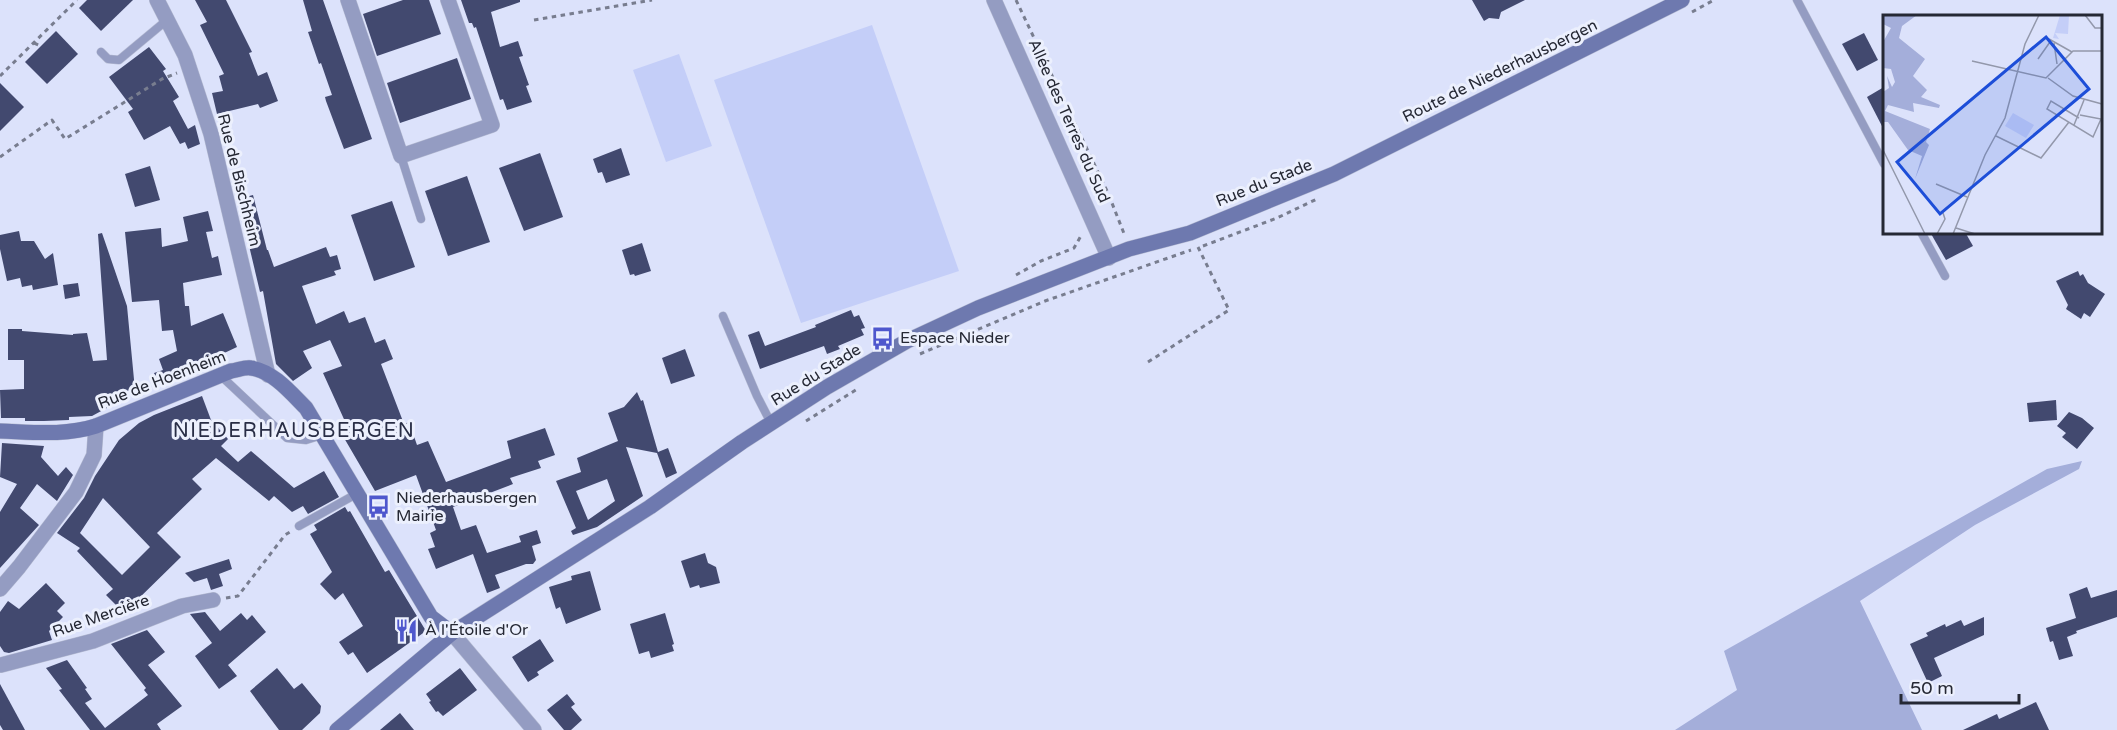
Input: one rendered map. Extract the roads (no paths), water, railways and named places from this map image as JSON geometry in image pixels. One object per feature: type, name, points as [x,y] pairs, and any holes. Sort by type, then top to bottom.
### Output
[{"type":"street","name":"Rue de Bischheim","points":[[157,0],[186,55],[210,134],[268,375]]},
{"type":"street","points":[[348,0],[401,156],[492,125],[448,0]]},
{"type":"street","name":"Allée des Terres du Sud","points":[[994,0],[1109,258]]},
{"type":"street","name":"Route de Niederhausbergen","points":[[1334,174],[1682,0]]},
{"type":"street","name":"Rue du Stade","points":[[337,730],[452,633],[650,507],[771,423],[907,340],[978,308],[1130,249],[1190,232],[1334,174]]},
{"type":"street","name":"Rue de Hoenheim","points":[[0,431],[52,433],[77,431],[96,426],[220,375],[249,368],[268,375],[280,383],[306,408],[432,617],[452,633]]},
{"type":"street","points":[[0,589],[76,492],[94,455],[96,426]]},
{"type":"street","name":"Rue Mercière","points":[[0,665],[93,641],[182,606],[213,600]]},
{"type":"street","points":[[452,633],[534,730]]},
{"type":"lane","points":[[1797,0],[1883,162]]},
{"type":"lane","points":[[101,52],[108,59],[119,60],[167,20]]},
{"type":"lane","points":[[401,156],[421,219]]},
{"type":"lane","points":[[1922,234],[1945,276]]},
{"type":"lane","points":[[723,316],[771,423]]},
{"type":"lane","points":[[220,375],[287,438],[306,440],[323,434]]},
{"type":"lane","points":[[299,526],[358,493]]},
{"type":"place","name":"Espace Nieder","points":[[882,338]]},
{"type":"place","name":"Niederhausbergen Mairie","points":[[378,507]]},
{"type":"place","name":"À l'Étoile d'Or","points":[[407,630]]},
{"type":"district","name":"NIEDERHAUSBERGEN","points":[[294,431]]}]
